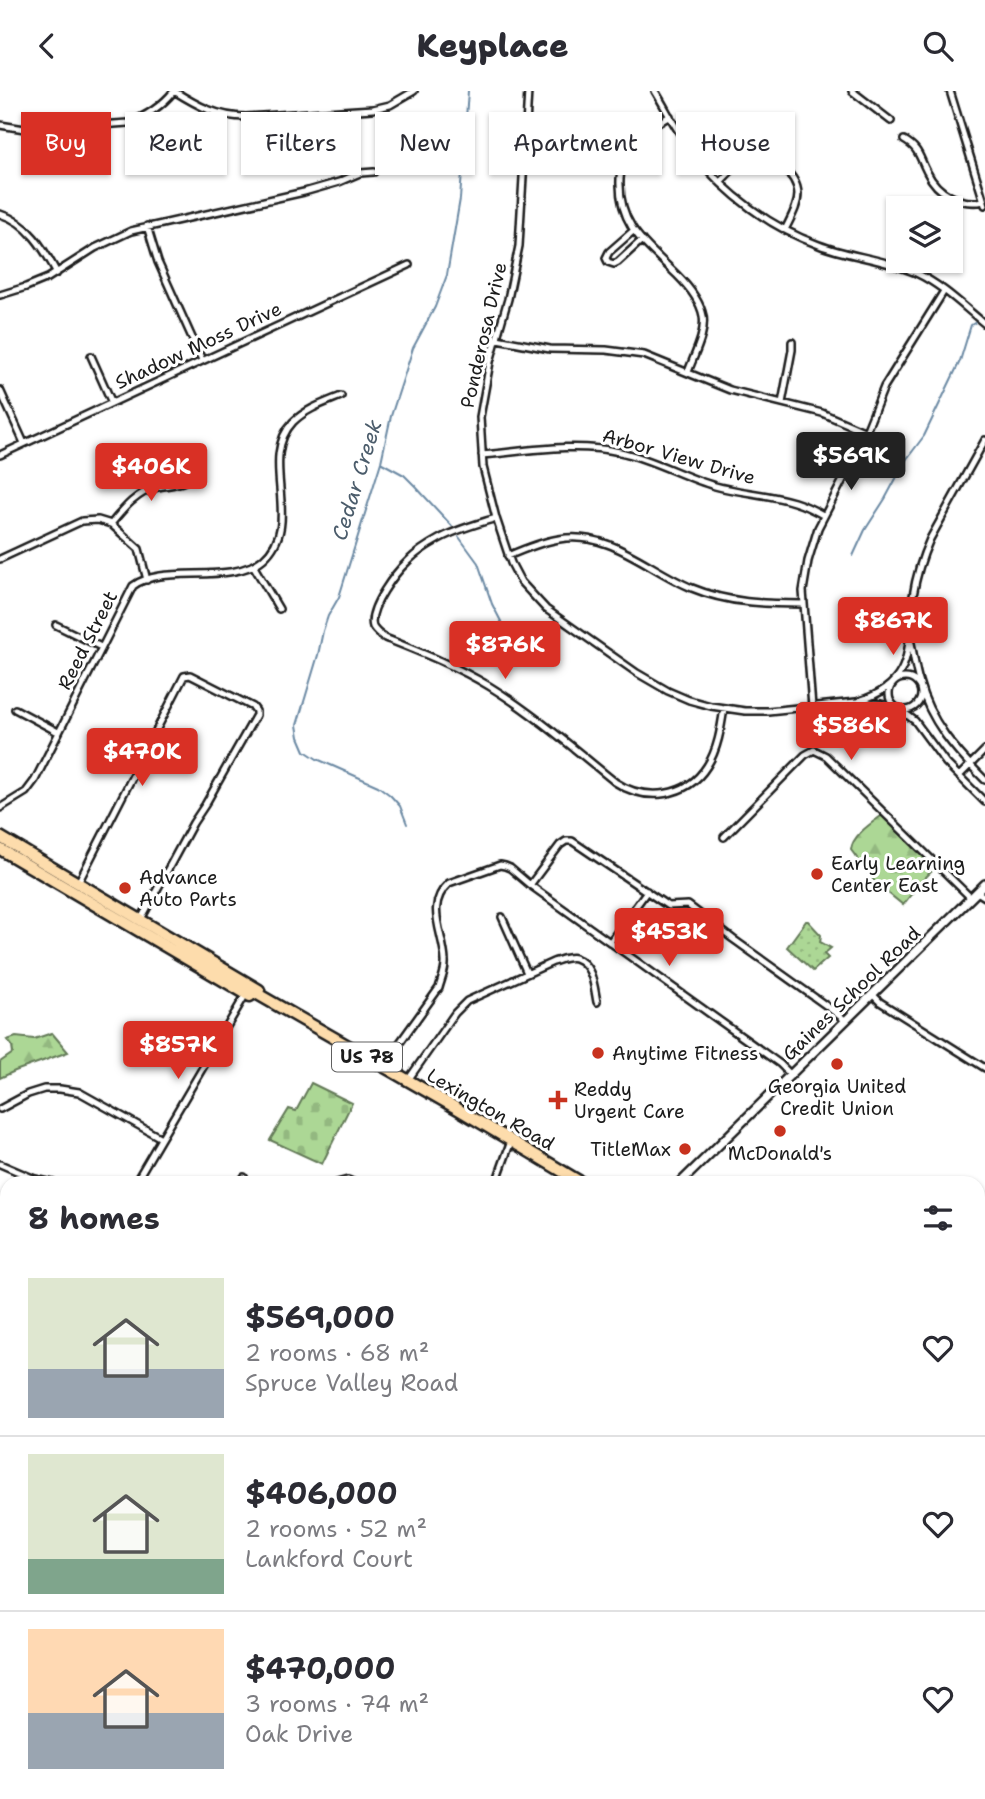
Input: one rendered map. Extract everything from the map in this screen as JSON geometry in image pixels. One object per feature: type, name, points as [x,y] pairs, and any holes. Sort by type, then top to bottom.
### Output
[{"type":"highway","name":"Lexington Road","points":[[0,837],[78,883],[137,925],[246,994],[259,1001],[271,1003],[385,1067],[570,1176]]},
{"type":"highway","name":"Lexington Road","points":[[0,849],[244,981],[265,994],[271,1003]]},
{"type":"highway","points":[[231,985],[244,981]]},
{"type":"main road","name":"Gaines School Road","points":[[687,1176],[985,884]]},
{"type":"street","points":[[0,125],[32,130],[128,123],[158,109],[174,91],[209,111],[246,117],[373,109],[390,105],[414,91]]},
{"type":"street","name":"Ponderosa Drive","points":[[527,91],[519,246],[508,299],[490,362],[480,418],[482,455],[496,518],[508,556],[521,582],[546,609],[637,673],[658,686],[699,703],[756,711],[856,702],[881,703],[898,708]]},
{"type":"street","points":[[655,91],[695,155],[720,182],[747,205],[785,230],[818,245],[897,265],[918,274],[985,324]]},
{"type":"street","points":[[852,91],[891,121]]},
{"type":"street","points":[[904,140],[916,149],[928,174],[944,192],[964,202],[984,203],[950,91]]},
{"type":"street","points":[[670,116],[641,133],[630,144],[624,156],[620,180],[621,200],[633,231],[684,282],[693,294],[702,315],[700,340],[688,372]]},
{"type":"street","points":[[720,182],[736,167],[750,159],[765,160],[778,165],[792,179],[798,194],[785,230]]},
{"type":"street","points":[[0,295],[26,288],[57,273],[103,244],[131,231],[303,192],[363,172],[374,172]]},
{"type":"street","points":[[0,214],[25,228],[57,273]]},
{"type":"street","points":[[147,226],[158,262],[202,360]]},
{"type":"street","points":[[633,231],[607,255],[608,263],[618,262],[642,240]]},
{"type":"street","name":"Shadow Moss Drive","points":[[0,455],[409,265]]},
{"type":"street","points":[[813,707],[803,591],[818,528],[852,463],[884,387],[944,291]]},
{"type":"street","points":[[497,339],[531,347],[598,349],[638,354],[730,390],[830,415],[866,432]]},
{"type":"street","points":[[782,403],[792,342]]},
{"type":"street","points":[[91,356],[112,403]]},
{"type":"street","points":[[0,390],[24,443]]},
{"type":"street","points":[[0,559],[82,521],[92,519],[111,524],[134,543],[139,549],[147,580],[232,571],[253,565],[268,553],[278,536],[282,520],[280,451],[287,430],[299,417],[341,396]]},
{"type":"street","points":[[898,708],[914,708],[920,699],[921,689],[911,640],[912,608],[915,582],[925,551],[985,440]]},
{"type":"street","name":"Arbor View Drive","points":[[482,455],[571,447],[619,452],[703,482],[793,502],[823,515]]},
{"type":"street","points":[[111,524],[123,509],[142,493],[185,481]]},
{"type":"street","points":[[496,518],[441,537],[406,563],[382,596],[375,611],[373,624],[377,632],[487,685],[615,782],[644,794],[658,795],[677,791],[696,780],[708,765],[717,745],[724,708]]},
{"type":"street","points":[[508,556],[557,539],[591,539],[614,546],[678,582],[705,593],[749,603],[803,604]]},
{"type":"street","points":[[253,565],[279,609]]},
{"type":"street","name":"Reed Street","points":[[0,808],[21,796],[30,787],[132,586],[147,580]]},
{"type":"street","points":[[56,625],[101,647]]},
{"type":"street","points":[[911,640],[905,662],[888,696],[893,705],[915,721],[939,754],[985,802]]},
{"type":"street","points":[[78,883],[183,677],[186,675],[253,707],[256,713],[137,925]]},
{"type":"street","points":[[893,682],[899,678],[910,678],[918,684],[936,723],[954,748],[985,780]]},
{"type":"street","name":"Ponderosa Drive","points":[[856,702],[879,694],[893,682]]},
{"type":"street","points":[[15,709],[58,732]]},
{"type":"street","points":[[724,837],[814,750],[826,756],[974,895],[985,897]]},
{"type":"street","points":[[960,776],[985,750]]},
{"type":"street","points":[[530,885],[560,845],[572,841],[668,906],[688,905],[845,1020]]},
{"type":"street","points":[[385,1067],[439,988],[446,963],[436,905],[444,887],[500,865],[510,868],[780,1064],[790,1074]]},
{"type":"street","points":[[610,942],[647,891]]},
{"type":"street","points":[[502,917],[527,973]]},
{"type":"street","points":[[408,1080],[454,1013],[467,1001],[553,962],[568,957],[576,958],[587,967],[593,976],[597,1002]]},
{"type":"street","points":[[139,1176],[246,994]]},
{"type":"street","points":[[872,994],[880,1002],[985,1068]]},
{"type":"street","points":[[0,1109],[44,1089],[79,1092],[161,1138]]},
{"type":"street","points":[[498,1176],[511,1141]]},
{"type":"street","points":[[0,1164],[28,1176]]},
{"type":"green space","points":[[881,816],[935,868],[903,905],[876,883],[851,850],[858,835]]},
{"type":"green space","points":[[806,921],[821,935],[820,942],[831,948],[824,954],[828,958],[813,971],[787,947]]},
{"type":"green space","points":[[52,1033],[68,1052],[0,1078],[0,1062],[13,1053],[7,1040],[16,1037],[34,1039]]},
{"type":"green space","points":[[311,1083],[352,1103],[322,1164],[270,1140],[289,1109],[296,1111]]},
{"type":"waterway","name":"Cedar Creek","points":[[407,824],[400,806],[378,786],[305,751],[297,725],[323,631],[339,597],[381,462],[391,416],[413,348],[435,307],[447,275],[460,199],[468,91]]},
{"type":"waterway","points":[[853,556],[906,460],[924,436],[960,361],[971,325],[976,322]]},
{"type":"waterway","points":[[382,463],[404,475],[452,526]]},
{"type":"waterway","points":[[459,537],[478,563],[492,604],[518,661]]},
{"type":"place","name":"Early Learning Center East","points":[[817,874]]},
{"type":"place","name":"Advance Auto Parts","points":[[125,888]]},
{"type":"place","name":"Anytime Fitness","points":[[598,1053]]},
{"type":"place","name":"Georgia United Credit Union","points":[[837,1064]]},
{"type":"place","name":"Reddy Urgent Care","points":[[558,1100]]},
{"type":"place","name":"McDonald's","points":[[780,1131]]},
{"type":"place","name":"TitleMax","points":[[685,1149]]}]
